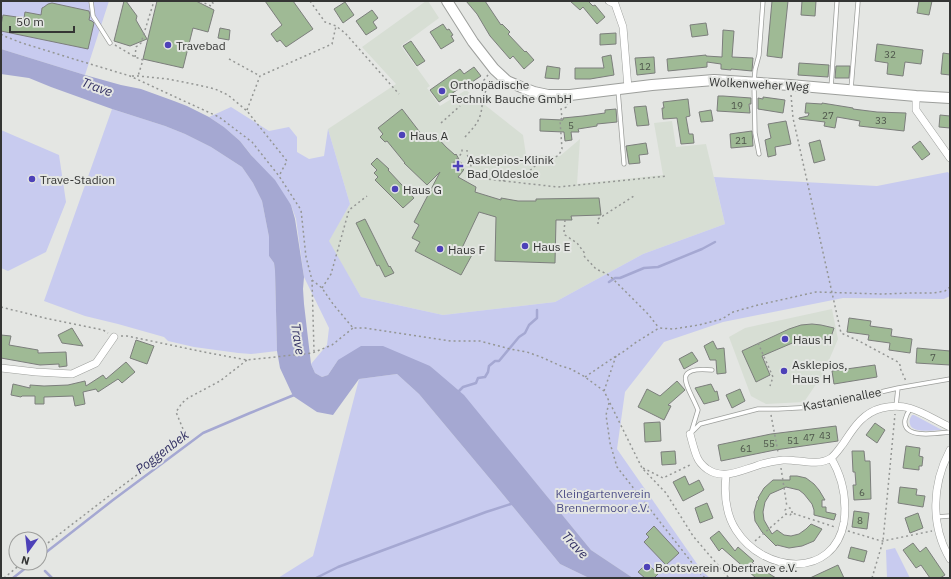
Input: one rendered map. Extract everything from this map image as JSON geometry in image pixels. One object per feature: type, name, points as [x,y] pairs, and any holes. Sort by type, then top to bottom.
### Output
[{"type":"street","name":"Wolkenweher Weg","points":[[447,1],[473,42],[494,69],[507,80],[521,87],[548,95],[714,80],[950,98]]},
{"type":"street","points":[[613,2],[624,27],[623,89]]},
{"type":"street","points":[[916,96],[916,110],[950,158]]},
{"type":"street","points":[[1,368],[72,374],[96,362],[114,337]]},
{"type":"street","points":[[690,434],[699,460],[708,470],[722,475],[731,474],[758,465],[780,460],[822,462],[831,458],[856,424],[864,416],[878,409],[896,406],[910,408],[950,427]]},
{"type":"street","points":[[950,450],[938,484],[935,506],[938,530],[943,546],[950,559]]},
{"type":"street","points":[[726,474],[724,490],[725,500],[729,516],[736,530],[749,546],[767,558],[777,563],[798,568],[820,562],[829,556],[843,529],[844,494],[842,481],[838,469],[831,458]]},
{"type":"lane","points":[[91,1],[93,16],[110,43]]},
{"type":"lane","points":[[759,154],[755,133],[754,83],[755,70],[759,54],[763,1]]},
{"type":"lane","points":[[831,89],[837,1]]},
{"type":"lane","points":[[851,90],[858,2]]},
{"type":"lane","points":[[623,89],[624,164]]},
{"type":"lane","points":[[690,434],[698,410],[685,383],[686,374],[690,371],[703,369],[712,370]]},
{"type":"lane","name":"Kastanienallee","points":[[690,434],[700,424],[758,409],[815,407],[898,388],[950,379]]},
{"type":"lane","points":[[896,406],[898,388]]},
{"type":"lane","points":[[910,408],[905,420],[905,425],[907,430],[911,433],[950,432]]},
{"type":"lane","points":[[936,517],[950,516]]},
{"type":"path","points":[[135,57],[136,48],[140,43],[154,1]]},
{"type":"path","points":[[200,1],[211,6],[213,3],[209,1]]},
{"type":"path","points":[[310,1],[325,22],[336,26],[345,33],[399,94]]},
{"type":"path","points":[[247,111],[260,76],[332,44],[336,26]]},
{"type":"path","points":[[1,34],[16,41],[130,76],[219,117],[252,142],[279,176],[301,210],[306,257],[312,280],[313,352]]},
{"type":"path","points":[[110,43],[143,60],[138,76]]},
{"type":"path","points":[[229,59],[260,76]]},
{"type":"path","points":[[465,137],[476,126],[480,116],[482,98],[489,86],[484,80],[494,69]]},
{"type":"path","points":[[130,76],[168,79],[198,85],[210,88],[228,96],[247,111],[287,161],[279,176]]},
{"type":"path","points":[[790,85],[793,118],[841,333],[898,362],[909,386]]},
{"type":"path","points":[[503,181],[514,174],[526,173],[546,158],[555,157],[560,153],[562,148],[560,120],[562,118],[561,109],[567,107],[570,94]]},
{"type":"path","points":[[442,123],[460,106]]},
{"type":"path","points":[[453,163],[462,153],[462,148]]},
{"type":"path","points":[[467,150],[468,158],[474,170],[480,177],[486,179],[558,188],[667,176]]},
{"type":"path","points":[[322,288],[331,274],[349,210],[368,196]]},
{"type":"path","points":[[598,224],[598,219],[634,196]]},
{"type":"path","points":[[565,220],[565,235],[576,243],[596,269],[607,274],[613,279],[648,314],[659,328]]},
{"type":"path","points":[[312,280],[322,288],[353,328]]},
{"type":"path","points":[[585,377],[659,328],[673,330],[699,325],[722,319],[733,312],[816,292],[882,294],[933,293],[946,292],[950,287]]},
{"type":"path","points":[[1,308],[103,330],[114,337],[127,336],[247,360],[313,352],[332,345],[353,328],[365,328],[451,342],[480,341],[527,352],[541,357],[571,369],[604,391],[642,468],[666,493],[693,536],[729,578]]},
{"type":"path","points":[[758,343],[773,377],[770,386]]},
{"type":"path","points":[[604,391],[616,356]]},
{"type":"path","points":[[48,544],[177,445],[183,436],[183,429],[176,412],[182,403],[188,398],[220,381],[247,360]]},
{"type":"path","points":[[609,401],[606,415],[610,443],[617,467],[700,574],[705,578]]},
{"type":"path","points":[[872,578],[883,541],[896,406]]},
{"type":"path","points":[[642,468],[664,478],[699,460]]},
{"type":"path","points":[[786,514],[785,510],[788,508],[791,509],[792,513]]},
{"type":"path","points":[[749,546],[786,514],[789,515],[792,513],[883,541],[938,530]]},
{"type":"path","points":[[4,578],[12,571]]},
{"type":"shaded area","name":"Asklepios-Klinik Bad Oldesloe","points":[[428,1],[439,18],[401,46],[430,86],[427,88],[440,106],[466,90],[523,135],[526,155],[560,156],[580,139],[577,184],[663,175],[654,123],[672,121],[676,147],[706,144],[725,224],[643,254],[555,302],[443,315],[361,297],[328,241],[350,204],[328,129],[396,84],[362,47]]},
{"type":"shaded area","points":[[832,309],[838,339],[823,374],[804,402],[766,404],[751,396],[729,337],[745,328]]},
{"type":"green space","points":[[1,1],[109,1],[85,75],[1,49]]},
{"type":"green space","name":"Kleingartenverein Brennermoor e.V.","points":[[231,107],[269,131],[289,127],[297,137],[297,152],[309,159],[324,156],[328,129],[350,204],[329,241],[361,297],[443,315],[555,302],[643,254],[725,224],[714,177],[877,186],[948,172],[950,175],[950,296],[944,299],[843,298],[723,322],[664,342],[625,392],[617,449],[702,571],[710,578],[633,578],[591,550],[535,482],[430,366],[338,360],[328,375],[322,377],[315,373],[311,364],[327,345],[329,328],[304,277],[296,219],[291,205],[240,141],[224,127],[209,117]]},
{"type":"green space","points":[[112,109],[165,126],[211,147],[242,167],[253,183],[262,201],[269,237],[269,256],[274,263],[277,351],[251,354],[194,347],[168,341],[164,337],[85,316],[44,301]]},
{"type":"green space","name":"Trave-Stadion","points":[[1,130],[59,155],[66,202],[46,252],[8,271],[1,268]]},
{"type":"green space","points":[[397,374],[419,394],[560,564],[589,578],[278,578],[313,556],[359,379]]},
{"type":"green space","points":[[912,415],[942,430],[924,431],[915,429],[910,423]]},
{"type":"green space","points":[[895,548],[910,578],[887,578],[886,550]]},
{"type":"water","name":"Trave","points":[[1,49],[85,75],[141,89],[187,106],[209,117],[224,127],[240,141],[275,180],[291,205],[295,219],[304,277],[304,304],[311,364],[315,373],[322,377],[328,375],[338,360],[361,346],[383,346],[430,366],[464,395],[591,550],[633,578],[589,578],[560,564],[419,394],[397,374],[359,379],[333,415],[317,412],[293,396],[280,368],[277,351],[275,271],[274,263],[269,256],[269,237],[262,201],[253,183],[242,167],[211,147],[165,126],[112,109],[29,78],[1,74]]},
{"type":"building","points":[[124,1],[126,1],[137,16],[136,20],[147,39],[130,46],[114,41]]},
{"type":"building","name":"Travebad","points":[[157,1],[196,1],[214,10],[208,32],[193,28],[183,68],[143,59]]},
{"type":"building","points":[[265,1],[293,1],[313,29],[286,47],[280,40],[277,42],[271,34],[282,25]]},
{"type":"building","points":[[466,1],[485,1],[501,25],[502,24],[510,32],[508,34],[534,60],[524,69],[513,56],[510,59],[490,36],[477,14]]},
{"type":"building","points":[[570,1],[588,1],[593,6],[595,5],[605,17],[597,24],[583,7],[580,10]]},
{"type":"building","points":[[772,1],[788,1],[782,58],[767,56]]},
{"type":"building","points":[[802,1],[816,1],[815,16],[801,15]]},
{"type":"building","points":[[919,1],[932,1],[929,15],[917,13]]},
{"type":"building","points":[[345,2],[354,15],[343,23],[334,9]]},
{"type":"building","points":[[52,3],[89,11],[89,20],[94,23],[88,49],[1,31],[3,15],[24,18],[25,12],[41,15],[42,8]]},
{"type":"building","points":[[372,10],[378,18],[373,22],[377,28],[366,35],[356,21]]},
{"type":"building","points":[[706,23],[708,35],[692,37],[690,25]]},
{"type":"building","points":[[443,24],[453,35],[451,36],[454,41],[441,49],[430,32]]},
{"type":"building","points":[[220,28],[230,30],[229,40],[218,38]]},
{"type":"building","points":[[723,30],[734,31],[732,57],[753,58],[752,71],[721,69],[721,64],[707,62],[707,67],[668,71],[667,59],[706,55],[722,57]]},
{"type":"building","points":[[616,33],[616,44],[600,45],[600,34]]},
{"type":"building","points":[[411,41],[425,61],[417,66],[403,46]]},
{"type":"building","points":[[877,44],[923,50],[921,64],[905,62],[903,76],[887,74],[888,63],[875,61]]},
{"type":"building","points":[[943,53],[950,54],[950,75],[941,74]]},
{"type":"building","points":[[611,55],[614,75],[590,79],[575,79],[575,68],[604,68],[602,57]]},
{"type":"building","points":[[654,57],[655,73],[637,75],[635,58]]},
{"type":"building","points":[[799,63],[829,65],[828,77],[798,75]]},
{"type":"building","points":[[547,66],[560,68],[559,79],[545,78]]},
{"type":"building","points":[[836,66],[850,66],[849,78],[835,78]]},
{"type":"building","points":[[474,67],[481,76],[439,102],[430,90],[460,69],[464,74]]},
{"type":"building","points":[[718,96],[751,98],[751,104],[749,104],[750,113],[717,111]]},
{"type":"building","points":[[763,97],[785,100],[783,113],[758,109],[758,98],[763,99]]},
{"type":"building","points":[[688,99],[690,116],[686,117],[689,134],[693,134],[694,143],[681,144],[677,118],[663,119],[662,108],[664,108],[663,102]]},
{"type":"building","points":[[806,103],[822,103],[877,112],[906,113],[904,131],[859,126],[860,121],[837,117],[835,128],[824,126],[825,122],[799,119],[808,116],[809,113],[805,113]]},
{"type":"building","points":[[646,106],[649,125],[637,126],[634,107]]},
{"type":"building","points":[[402,109],[422,135],[425,133],[430,139],[435,135],[446,147],[455,155],[456,154],[464,168],[458,177],[476,187],[475,192],[501,200],[501,198],[518,201],[536,201],[536,199],[599,198],[601,215],[571,216],[572,220],[556,220],[555,263],[495,261],[496,217],[479,212],[462,248],[473,253],[461,275],[415,251],[420,242],[412,238],[419,225],[414,222],[440,172],[427,185],[404,163],[387,141],[385,142],[380,137],[383,134],[378,128]]},
{"type":"building","points":[[616,109],[617,122],[597,124],[597,126],[578,129],[579,132],[571,132],[572,140],[565,141],[564,132],[540,131],[540,119],[563,120],[563,118],[605,113],[605,110]]},
{"type":"building","points":[[711,110],[713,121],[701,122],[699,112]]},
{"type":"building","points":[[940,115],[950,116],[950,128],[939,127]]},
{"type":"building","points":[[786,121],[791,144],[775,147],[776,155],[768,157],[765,140],[771,138],[768,124]]},
{"type":"building","points":[[752,131],[753,146],[731,148],[730,134]]},
{"type":"building","points":[[820,140],[825,160],[814,163],[809,143]]},
{"type":"building","points":[[920,141],[930,154],[922,160],[912,147]]},
{"type":"building","points":[[646,143],[648,154],[639,155],[640,163],[629,164],[626,146]]},
{"type":"building","name":"Haus G","points":[[377,158],[389,169],[388,170],[414,198],[403,208],[375,180],[378,177],[374,173],[377,170],[371,164]]},
{"type":"building","points":[[365,219],[389,267],[390,266],[394,273],[385,277],[379,265],[377,266],[356,223]]},
{"type":"building","points":[[849,318],[871,321],[870,326],[892,329],[891,336],[912,339],[910,353],[889,350],[890,343],[868,340],[869,335],[847,332]]},
{"type":"building","points":[[812,324],[834,328],[830,340],[814,338],[805,339],[762,356],[770,375],[756,382],[742,351],[789,329],[801,325]]},
{"type":"building","points":[[72,328],[83,346],[62,343],[58,335]]},
{"type":"building","points":[[1,335],[11,336],[9,345],[38,350],[38,353],[66,352],[67,366],[59,367],[59,364],[40,365],[1,358]]},
{"type":"building","points":[[136,340],[154,346],[147,364],[130,358]]},
{"type":"building","points":[[713,341],[717,349],[724,348],[726,373],[717,374],[716,360],[710,360],[704,346]]},
{"type":"building","points":[[917,348],[950,351],[950,365],[916,363]]},
{"type":"building","points":[[692,352],[698,361],[684,369],[679,359]]},
{"type":"building","points":[[126,362],[135,372],[122,383],[118,379],[98,392],[96,389],[83,392],[85,404],[75,406],[73,396],[44,397],[44,404],[35,404],[35,396],[21,397],[11,395],[13,384],[30,388],[30,385],[68,385],[85,381],[86,386],[103,375],[106,379]]},
{"type":"building","points":[[875,365],[877,377],[834,384],[832,371]]},
{"type":"building","points":[[677,381],[685,390],[668,405],[671,406],[664,420],[638,407],[647,389],[660,396]]},
{"type":"building","points":[[711,384],[715,392],[717,391],[719,400],[704,404],[695,388]]},
{"type":"building","points":[[740,389],[745,401],[732,408],[726,395]]},
{"type":"building","points":[[660,422],[661,441],[645,442],[644,423]]},
{"type":"building","points":[[875,423],[885,430],[877,443],[866,435]]},
{"type":"building","points":[[836,426],[838,441],[775,450],[721,461],[718,445],[771,434]]},
{"type":"building","points":[[906,446],[920,448],[919,456],[923,457],[922,466],[919,466],[919,470],[903,468]]},
{"type":"building","points":[[675,451],[676,464],[662,465],[661,452]]},
{"type":"building","points":[[852,451],[864,451],[865,461],[870,461],[871,499],[854,500],[853,485],[856,485],[855,472],[853,472]]},
{"type":"building","points":[[685,476],[689,485],[699,480],[704,490],[683,501],[673,482]]},
{"type":"building","points":[[790,476],[806,478],[814,484],[825,500],[822,500],[822,507],[826,507],[826,512],[836,514],[834,520],[814,515],[812,504],[799,490],[786,487],[770,494],[765,502],[763,512],[764,520],[772,534],[777,530],[784,535],[791,536],[799,534],[811,524],[822,529],[814,541],[802,546],[789,548],[776,546],[762,532],[755,521],[754,512],[759,499],[758,498],[764,488],[773,480],[790,480]]},
{"type":"building","points":[[900,487],[917,489],[916,495],[925,496],[923,507],[898,503]]},
{"type":"building","points":[[707,503],[713,518],[700,523],[695,508]]},
{"type":"building","points":[[854,511],[869,513],[867,529],[852,527]]},
{"type":"building","points":[[918,513],[923,528],[910,533],[905,518]]},
{"type":"building","points":[[654,526],[679,553],[666,565],[644,542],[649,537],[646,534]]},
{"type":"building","points":[[719,531],[735,551],[738,547],[754,561],[752,563],[776,578],[756,578],[722,548],[719,551],[710,538]]},
{"type":"building","points":[[913,543],[920,552],[926,547],[945,575],[940,578],[930,578],[921,565],[916,568],[903,550]]},
{"type":"building","points":[[851,547],[867,551],[864,562],[848,558]]},
{"type":"building","name":"Bootsverein Obertrave e.V.","points":[[647,563],[658,574],[654,578],[645,578],[638,572]]},
{"type":"building","points":[[838,565],[844,578],[810,578]]},
{"type":"waterway","points":[[609,282],[615,278],[620,278],[644,268],[658,267],[715,242]]},
{"type":"waterway","points":[[458,392],[463,387],[476,383],[478,378],[485,377],[489,366],[495,361],[499,361],[519,337],[525,333],[529,325],[537,318],[537,310]]},
{"type":"waterway","name":"Poggenbek","points":[[48,551],[203,433],[294,395]]},
{"type":"waterway","points":[[316,578],[338,567],[514,503]]},
{"type":"waterway","name":"Poggenbek","points":[[13,578],[22,571]]},
{"type":"waterway","points":[[45,571],[52,578]]},
{"type":"place","name":"Travebad","points":[[168,45]]},
{"type":"place","name":"Orthopädische Technik Bauche GmbH","points":[[442,91]]},
{"type":"place","name":"Haus A","points":[[402,135]]},
{"type":"place","name":"Asklepios-Klinik Bad Oldesloe","points":[[458,166]]},
{"type":"place","name":"Trave-Stadion","points":[[32,179]]},
{"type":"place","name":"Haus G","points":[[395,189]]},
{"type":"place","name":"Haus E","points":[[525,246]]},
{"type":"place","name":"Haus F","points":[[440,249]]},
{"type":"place","name":"Haus H","points":[[785,339]]},
{"type":"place","name":"Asklepios, Haus H","points":[[784,371]]},
{"type":"place","name":"Bootsverein Obertrave e.V.","points":[[647,567]]}]
